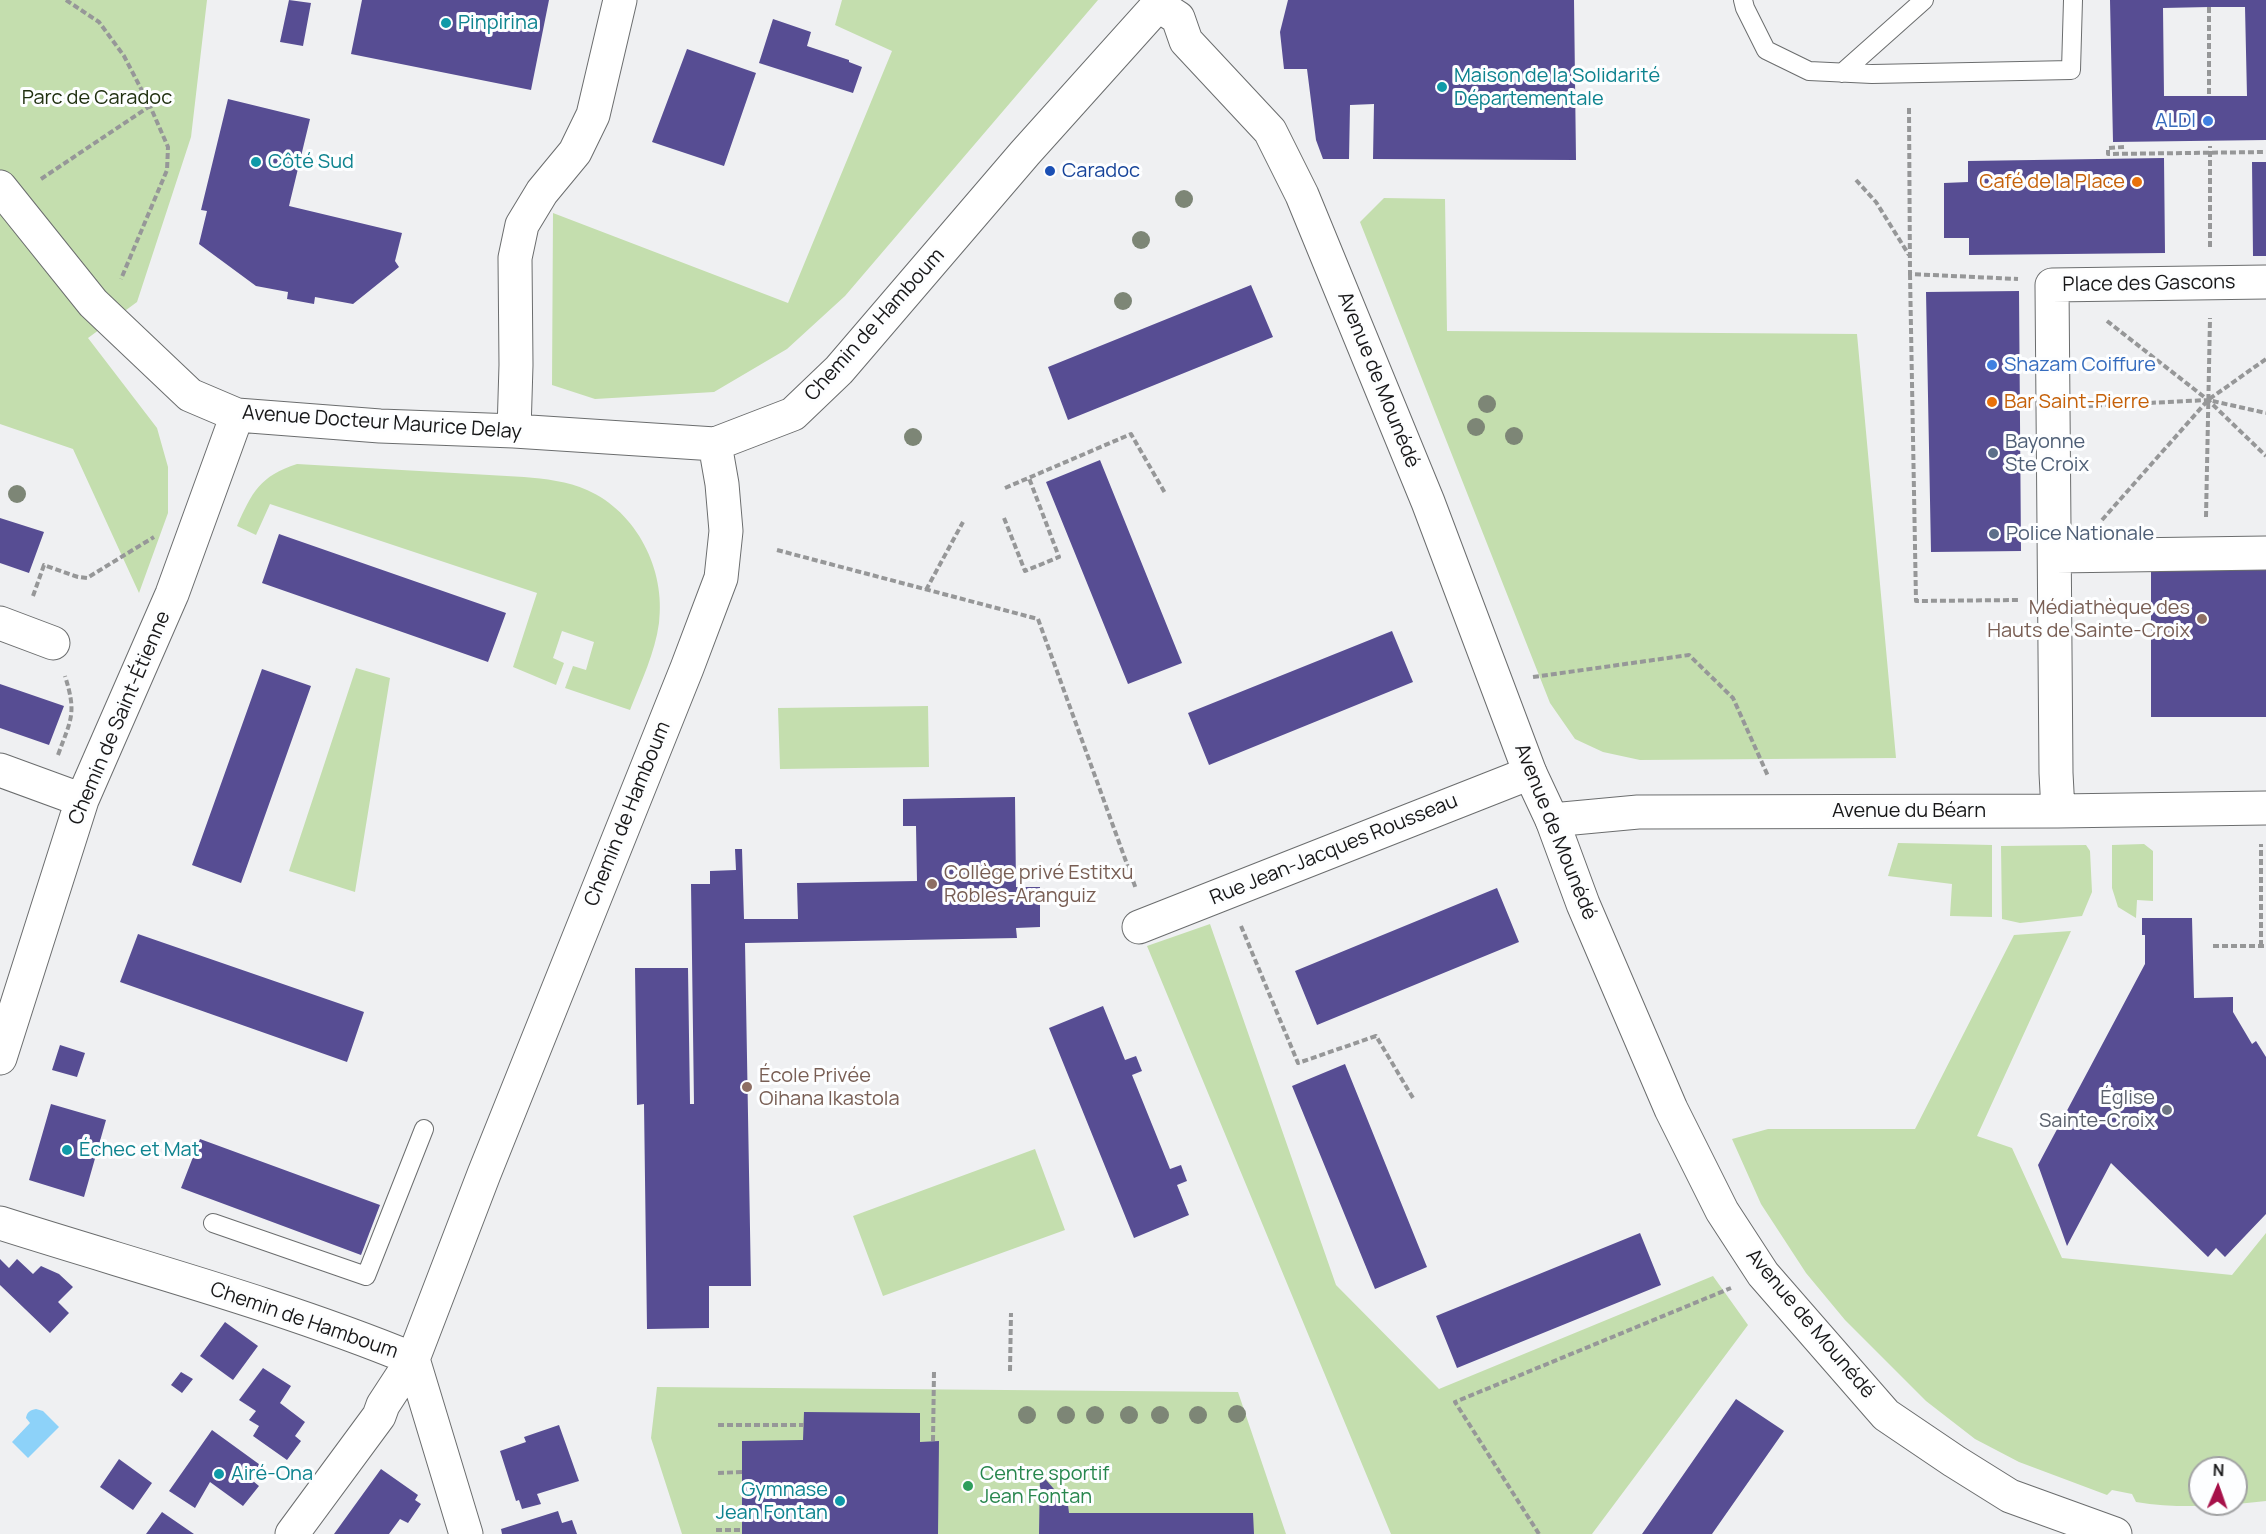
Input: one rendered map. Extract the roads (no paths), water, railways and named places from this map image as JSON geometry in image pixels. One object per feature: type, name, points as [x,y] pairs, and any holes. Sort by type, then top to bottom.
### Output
[{"type":"street","points":[[514,431],[515,258],[522,225],[542,192],[575,152],[593,115],[620,0]]},
{"type":"street","name":"Chemin de Hamboum","points":[[0,1223],[221,1291],[413,1359],[488,1163],[721,578],[726,531],[722,484],[715,444],[793,414],[839,370],[1025,153],[1161,3]]},
{"type":"street","name":"Avenue de Mounédé","points":[[1161,3],[1178,18],[1186,41],[1270,131],[1302,195],[1428,502],[1530,773],[1552,820],[1583,904],[1671,1109],[1722,1211],[1763,1274],[1886,1415],[2010,1496],[2115,1534]]},
{"type":"street","name":"Avenue Docteur Maurice Delay","points":[[0,187],[93,303],[125,334],[190,395],[237,415],[380,426],[514,431],[715,444]]},
{"type":"street","name":"Place des Gascons","points":[[2058,811],[2052,285],[2210,267],[2266,282]]},
{"type":"street","name":"Chemin de Saint-Étienne","points":[[0,1058],[82,800],[172,594],[237,415]]},
{"type":"street","points":[[2056,556],[2266,553]]},
{"type":"street","points":[[0,623],[53,643]]},
{"type":"street","points":[[0,770],[82,800]]},
{"type":"street","name":"Rue Jean-Jacques Rousseau","points":[[1139,927],[1530,773]]},
{"type":"street","name":"Avenue du Béarn","points":[[1552,820],[1638,812],[2058,811],[2264,822]]},
{"type":"street","points":[[292,1534],[379,1416],[383,1405],[413,1359]]},
{"type":"street","points":[[413,1359],[466,1534]]},
{"type":"lane","points":[[1743,0],[1766,50],[1809,71],[1842,72],[2071,70],[2073,0]]},
{"type":"lane","points":[[1842,72],[1924,0]]},
{"type":"lane","points":[[213,1223],[366,1276],[424,1129]]},
{"type":"water","points":[[36,1409],[43,1411],[59,1427],[28,1458],[12,1442],[30,1423],[26,1418],[28,1413]]},
{"type":"place","name":"Pinpirina","points":[[446,23]]},
{"type":"place","name":"Maison de la Solidarité Départementale","points":[[1442,87]]},
{"type":"place","name":"ALDI","points":[[2208,121]]},
{"type":"place","name":"Côté Sud","points":[[256,162]]},
{"type":"place","name":"Caradoc","points":[[1050,171]]},
{"type":"place","name":"Café de la Place","points":[[2137,182]]},
{"type":"place","name":"Shazam Coiffure","points":[[1992,365]]},
{"type":"place","name":"Bar Saint-Pierre","points":[[1992,402]]},
{"type":"place","name":"Bayonne Ste Croix","points":[[1993,453]]},
{"type":"place","name":"Police Nationale","points":[[1994,534]]},
{"type":"place","name":"Médiathèque des Hauts de Sainte-Croix","points":[[2202,619]]},
{"type":"place","name":"Collège privé Estitxu Robles-Aranguiz","points":[[932,884]]},
{"type":"place","name":"École Privée Oihana Ikastola","points":[[747,1087]]},
{"type":"place","name":"Église Sainte-Croix","points":[[2167,1110]]},
{"type":"place","name":"Échec et Mat","points":[[67,1150]]},
{"type":"place","name":"Airé-Ona","points":[[219,1474]]},
{"type":"place","name":"Centre sportif Jean Fontan","points":[[968,1486]]},
{"type":"place","name":"Gymnase Jean Fontan","points":[[840,1501]]},
{"type":"park label","name":"Parc de Caradoc","points":[[97,98]]}]
